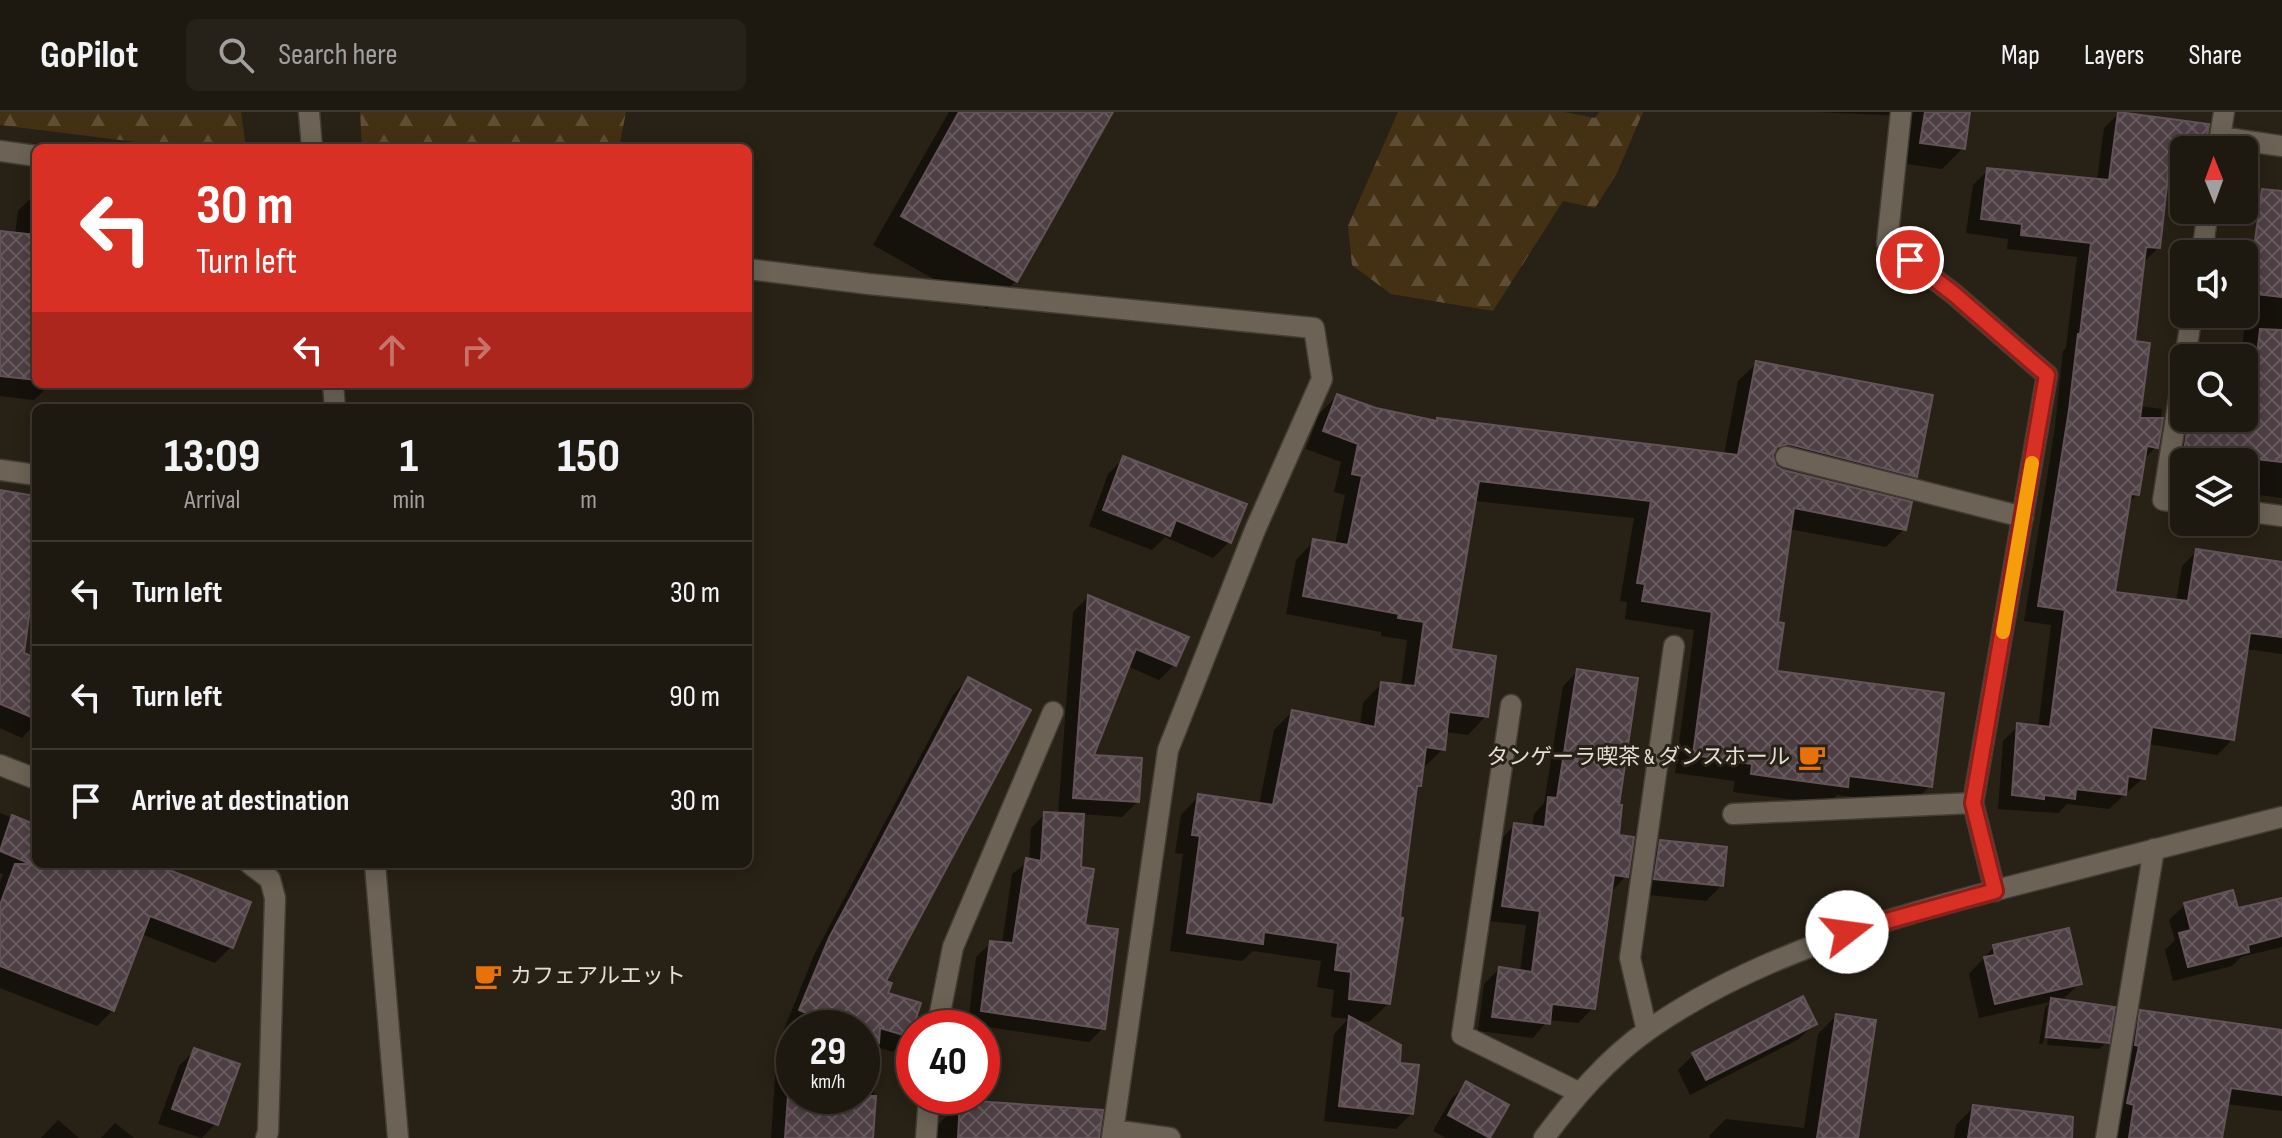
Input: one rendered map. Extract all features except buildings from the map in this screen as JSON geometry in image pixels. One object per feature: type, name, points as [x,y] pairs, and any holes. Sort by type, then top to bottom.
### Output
[{"type":"street","points":[[309,112],[312,144]]},
{"type":"street","points":[[1901,112],[1887,243],[1954,294],[2047,375],[1973,803],[1995,891]]},
{"type":"street","points":[[2220,136],[2224,112]]},
{"type":"street","points":[[2258,145],[2282,146]]},
{"type":"street","points":[[0,151],[32,155]]},
{"type":"street","points":[[752,269],[1314,328],[1322,379],[1255,530],[1168,750],[1112,1134],[1170,1138]]},
{"type":"street","points":[[2170,456],[2163,500],[2170,501]]},
{"type":"street","points":[[1786,457],[2023,517]]},
{"type":"street","points":[[0,470],[32,474]]},
{"type":"street","points":[[2258,513],[2282,516]]},
{"type":"street","points":[[1647,1031],[1630,958],[1674,646]]},
{"type":"street","points":[[1511,705],[1462,1035],[1578,1092]]},
{"type":"street","points":[[941,1010],[953,947],[1053,712]]},
{"type":"street","points":[[1,768],[32,778]]},
{"type":"street","points":[[1733,814],[1973,803]]},
{"type":"street","points":[[1544,1138],[1578,1092],[1647,1031],[1746,976],[1835,937],[1995,891],[2282,817]]},
{"type":"street","points":[[2106,1138],[2154,849]]},
{"type":"street","points":[[255,868],[270,879],[275,898],[266,1138]]},
{"type":"street","points":[[375,868],[398,1138]]},
{"type":"street","points":[[926,1138],[928,1114]]},
{"type":"green space","points":[[0,112],[241,112],[245,144],[152,144],[0,125]]},
{"type":"green space","points":[[360,112],[626,112],[620,144],[362,144]]},
{"type":"green space","points":[[1398,112],[1564,112],[1595,118],[1599,112],[1643,112],[1617,173],[1595,208],[1563,201],[1493,311],[1391,294],[1352,265],[1348,226]]},
{"type":"slow traffic","points":[[2003,632],[2032,463]]},
{"type":"place","name":"タンゲーラ喫茶 & ダンスホール","points":[[1812,757]]},
{"type":"place","name":"カフェアルエット","points":[[488,976]]},
{"type":"route","points":[[1847,932],[1995,891],[1973,803],[2047,375],[1910,260]]}]
